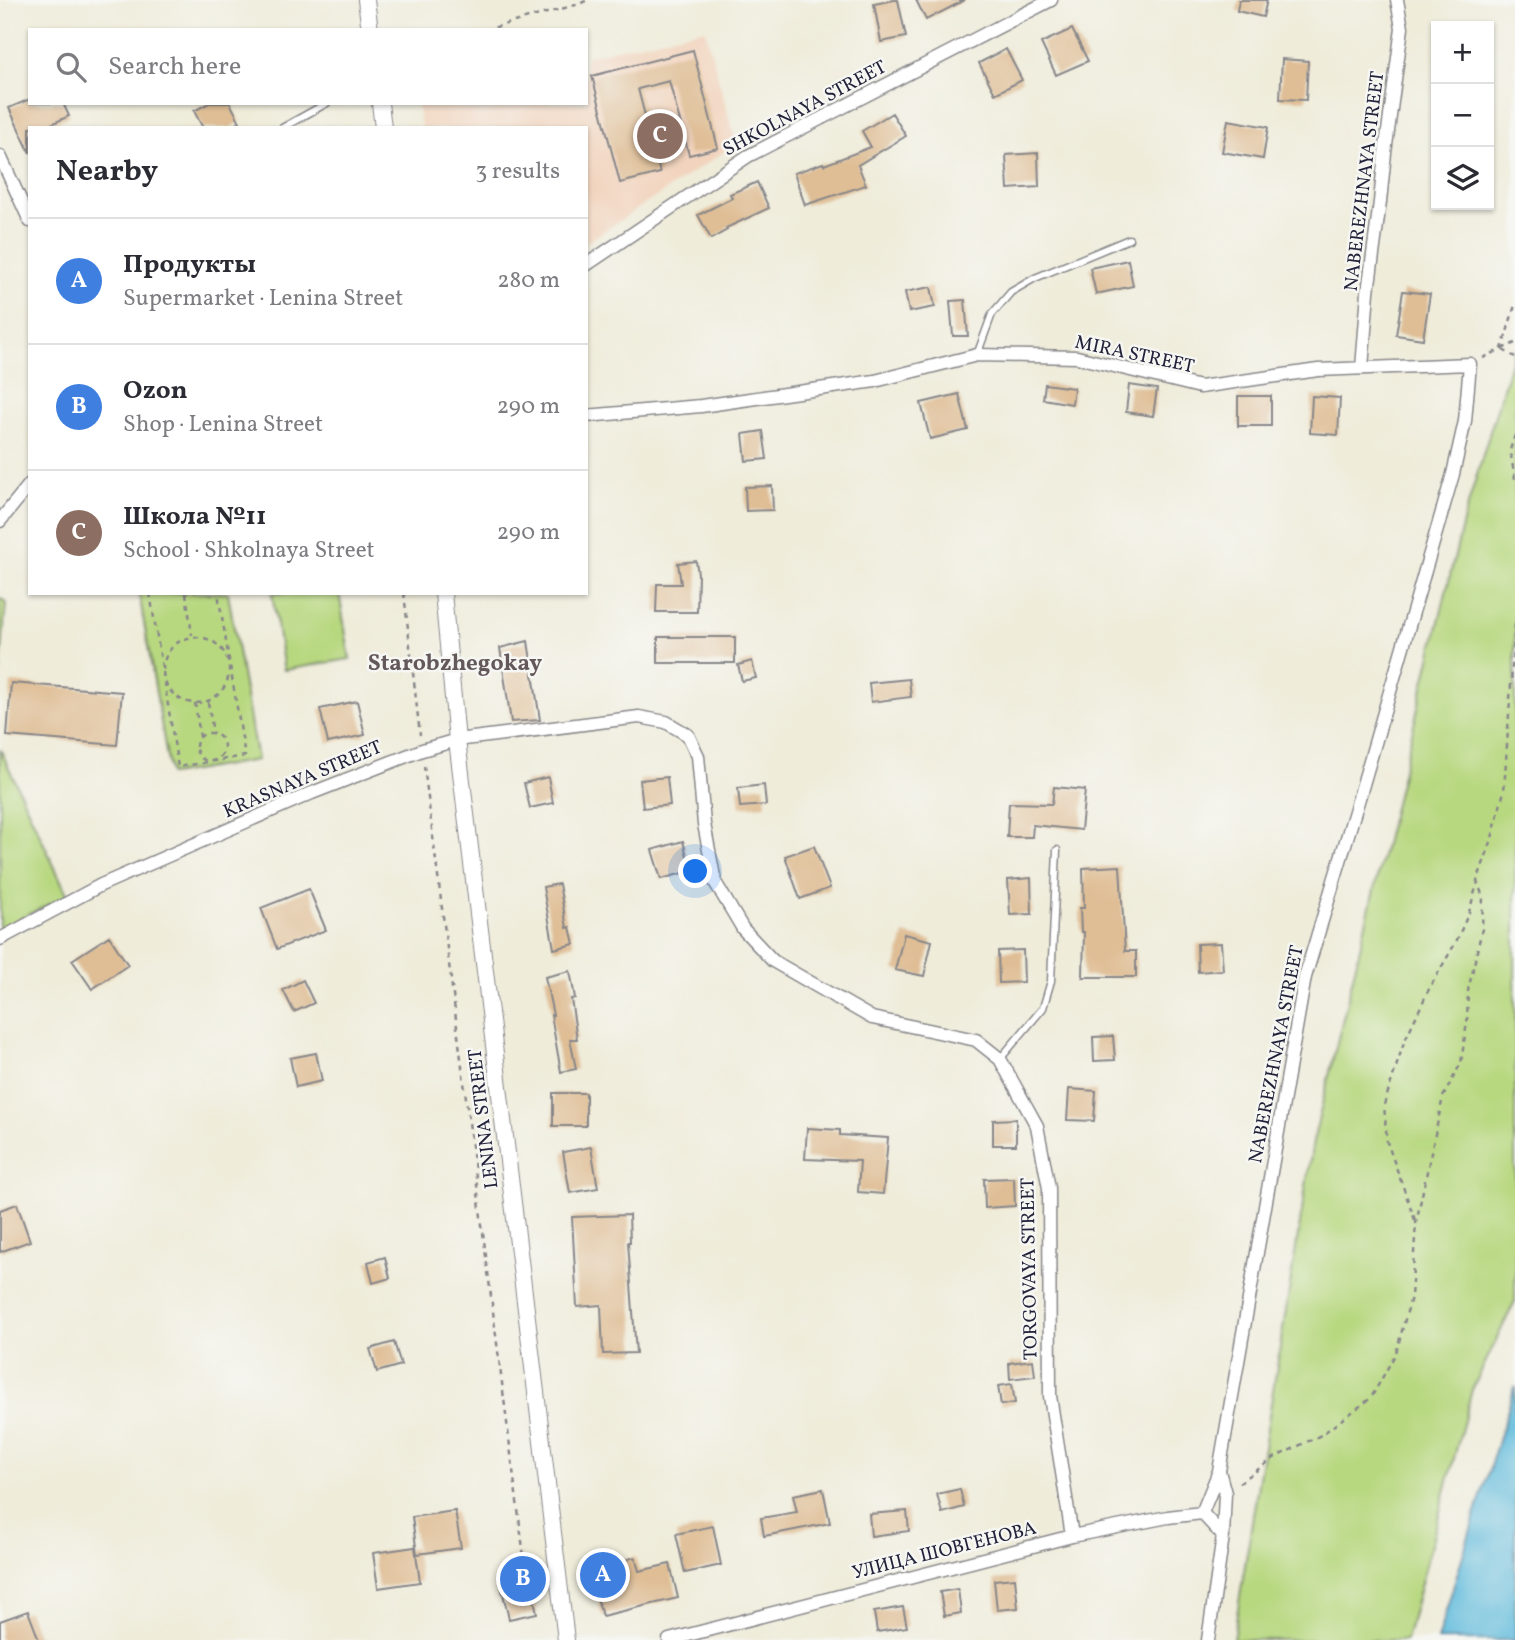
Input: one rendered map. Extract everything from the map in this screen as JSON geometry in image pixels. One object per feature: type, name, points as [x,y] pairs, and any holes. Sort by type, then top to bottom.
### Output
[{"type":"street","points":[[366,0],[370,28]]},
{"type":"street","name":"SHKOLNAYA STREET","points":[[588,264],[748,156],[1051,0]]},
{"type":"street","name":"NABEREZHNAYA STREET","points":[[1362,368],[1368,292],[1402,28],[1397,0]]},
{"type":"street","points":[[380,105],[383,126]]},
{"type":"street","points":[[0,156],[28,217]]},
{"type":"street","name":"MIRA STREET","points":[[588,416],[701,406],[875,381],[977,355],[1077,357],[1200,387],[1318,370],[1470,364]]},
{"type":"street","name":"NABEREZHNAYA STREET","points":[[1208,1640],[1223,1536],[1225,1493],[1219,1471],[1306,976],[1453,474],[1465,421],[1470,364]]},
{"type":"street","points":[[0,521],[28,487]]},
{"type":"street","points":[[13,506],[28,502]]},
{"type":"street","name":"LENINA STREET","points":[[443,595],[457,740],[566,1640]]},
{"type":"street","name":"KRASNAYA STREET","points":[[0,939],[101,885],[312,793],[422,750],[457,740],[639,717]]},
{"type":"street","name":"TORGOVAYA STREET","points":[[639,717],[666,722],[688,735],[698,756],[704,824],[715,882],[743,929],[773,961],[872,1018],[976,1041],[1000,1059],[1037,1126],[1049,1188],[1050,1396],[1072,1536]]},
{"type":"street","points":[[1219,1471],[1202,1513],[1223,1536]]},
{"type":"street","name":"УЛИЦА ШОВГЕНОВА","points":[[669,1640],[1072,1536],[1202,1513]]},
{"type":"lane","points":[[286,126],[323,105]]},
{"type":"lane","points":[[977,355],[992,314],[1010,292],[1035,278],[1129,239]]},
{"type":"lane","points":[[1000,1059],[1043,1008],[1051,981],[1058,850]]},
{"type":"path","points":[[492,28],[587,0]]},
{"type":"path","points":[[1502,349],[1515,305]]},
{"type":"path","points":[[1470,364],[1515,343]]},
{"type":"path","points":[[1502,349],[1515,357]]},
{"type":"path","points":[[1515,435],[1510,450],[1515,479]]},
{"type":"path","points":[[150,595],[178,766],[245,756],[218,595]]},
{"type":"path","points":[[186,595],[192,636]]},
{"type":"path","points":[[404,595],[524,1557],[542,1573]]},
{"type":"path","points":[[1416,1223],[1387,1142],[1384,1105],[1404,1042],[1469,912],[1491,842],[1504,791],[1515,623]]},
{"type":"path","points":[[192,636],[208,638],[222,648],[230,662],[229,678],[221,693],[208,702],[192,704],[177,698],[166,686],[162,670],[166,654],[177,642],[192,636]]},
{"type":"path","points":[[208,702],[213,733]]},
{"type":"path","points":[[195,703],[200,737]]},
{"type":"path","points":[[209,732],[217,734],[225,746],[218,759],[210,761],[203,760],[195,747],[202,734],[209,732]]},
{"type":"path","points":[[1225,1493],[1274,1458],[1321,1435],[1371,1398],[1396,1353],[1411,1297],[1416,1223],[1443,1097],[1461,1063],[1468,991],[1482,929],[1483,897],[1478,881]]},
{"type":"shaded area","points":[[705,29],[736,144],[588,242],[588,126],[421,126],[417,105],[588,105],[588,56]]},
{"type":"green space","points":[[1515,349],[1515,1301],[1472,1390],[1406,1640],[1233,1640],[1313,1142],[1464,518]]},
{"type":"green space","points":[[139,595],[228,595],[257,760],[170,775]]},
{"type":"green space","points":[[272,595],[339,595],[350,659],[284,670]]},
{"type":"green space","points":[[0,598],[6,602],[0,673]]},
{"type":"green space","points":[[0,749],[68,896],[0,931]]},
{"type":"water","points":[[1515,1385],[1515,1640],[1437,1640]]},
{"type":"building","points":[[898,0],[906,37],[881,42],[874,4]]},
{"type":"building","points":[[916,0],[965,0],[926,20]]},
{"type":"building","points":[[1239,0],[1267,0],[1263,17],[1237,11]]},
{"type":"building","points":[[1072,29],[1088,61],[1056,75],[1041,43]]},
{"type":"building","points":[[1006,49],[1022,80],[995,94],[979,63]]},
{"type":"building","points":[[693,50],[718,148],[689,155],[669,81],[638,89],[660,173],[620,183],[592,76]]},
{"type":"building","points":[[1282,59],[1308,61],[1306,100],[1280,99]]},
{"type":"building","points":[[28,100],[28,105],[64,105],[69,116],[47,126],[28,126],[28,149],[9,108]]},
{"type":"building","points":[[205,105],[231,105],[240,122],[233,126],[202,126],[194,111]]},
{"type":"building","points":[[892,113],[906,136],[858,165],[866,185],[805,205],[794,173],[871,147],[862,131]]},
{"type":"building","points":[[1228,120],[1268,127],[1263,159],[1222,152]]},
{"type":"building","points":[[1038,153],[1039,187],[1008,189],[1006,155]]},
{"type":"building","points":[[757,182],[769,208],[726,228],[727,230],[711,239],[698,215],[732,198],[730,194]]},
{"type":"building","points":[[1128,260],[1133,286],[1096,294],[1090,268]]},
{"type":"building","points":[[931,287],[935,307],[909,312],[905,292]]},
{"type":"building","points":[[1403,291],[1430,294],[1423,339],[1396,335]]},
{"type":"building","points":[[965,300],[968,336],[953,336],[950,301]]},
{"type":"building","points":[[1045,384],[1074,388],[1072,404],[1043,399]]},
{"type":"building","points":[[1129,385],[1157,389],[1153,416],[1126,412]]},
{"type":"building","points":[[959,394],[968,430],[930,439],[921,403]]},
{"type":"building","points":[[1238,396],[1271,396],[1271,426],[1238,426]]},
{"type":"building","points":[[1312,396],[1340,398],[1338,435],[1310,433]]},
{"type":"building","points":[[763,431],[767,459],[746,461],[743,434]]},
{"type":"building","points":[[772,486],[773,510],[746,511],[745,487]]},
{"type":"building","points":[[696,561],[697,612],[656,612],[657,584],[681,584],[678,563]]},
{"type":"building","points":[[658,637],[735,637],[735,663],[658,663]]},
{"type":"building","points":[[528,641],[540,720],[511,722],[500,648]]},
{"type":"building","points":[[752,661],[756,678],[742,681],[738,665]]},
{"type":"building","points":[[909,679],[911,697],[871,702],[869,683]]},
{"type":"building","points":[[11,683],[122,692],[117,745],[7,736]]},
{"type":"building","points":[[357,701],[365,735],[328,743],[320,709]]},
{"type":"building","points":[[548,777],[553,803],[530,808],[524,783]]},
{"type":"building","points":[[667,777],[670,805],[643,808],[640,780]]},
{"type":"building","points":[[764,785],[766,805],[740,807],[738,788]]},
{"type":"building","points":[[1054,787],[1085,790],[1081,830],[1033,825],[1032,837],[1007,837],[1009,803],[1052,804]]},
{"type":"building","points":[[683,841],[691,871],[661,879],[652,850]]},
{"type":"building","points":[[814,846],[830,888],[800,899],[785,856]]},
{"type":"building","points":[[1120,866],[1125,951],[1136,951],[1136,977],[1083,977],[1084,932],[1081,932],[1080,908],[1084,908],[1083,868]]},
{"type":"building","points":[[1031,878],[1032,914],[1010,915],[1008,880]]},
{"type":"building","points":[[559,884],[567,928],[570,927],[574,944],[554,949],[543,887]]},
{"type":"building","points":[[309,889],[326,930],[277,949],[261,908]]},
{"type":"building","points":[[904,934],[932,941],[924,976],[895,970]]},
{"type":"building","points":[[109,936],[128,965],[92,989],[72,960]]},
{"type":"building","points":[[1221,943],[1223,970],[1198,972],[1197,944]]},
{"type":"building","points":[[1023,950],[1024,982],[999,983],[998,951]]},
{"type":"building","points":[[570,971],[575,998],[571,999],[577,1039],[570,1039],[576,1069],[561,1072],[545,977]]},
{"type":"building","points":[[303,980],[314,1003],[294,1012],[283,990]]},
{"type":"building","points":[[1113,1036],[1115,1060],[1094,1061],[1093,1037]]},
{"type":"building","points":[[316,1053],[322,1081],[296,1087],[290,1058]]},
{"type":"building","points":[[1069,1089],[1096,1091],[1094,1121],[1067,1120]]},
{"type":"building","points":[[553,1093],[586,1093],[586,1126],[553,1126]]},
{"type":"building","points":[[1016,1119],[1016,1145],[993,1145],[993,1120]]},
{"type":"building","points":[[807,1128],[840,1130],[840,1135],[888,1138],[883,1194],[858,1192],[860,1161],[805,1159]]},
{"type":"building","points":[[591,1147],[598,1188],[570,1193],[563,1152]]},
{"type":"building","points":[[1014,1178],[1015,1206],[985,1208],[984,1179]]},
{"type":"building","points":[[17,1204],[30,1241],[0,1252],[0,1210]]},
{"type":"building","points":[[629,1215],[628,1242],[636,1353],[603,1354],[601,1305],[577,1307],[572,1217]]},
{"type":"building","points":[[385,1257],[390,1278],[373,1283],[368,1262]]},
{"type":"building","points":[[394,1342],[401,1365],[377,1372],[370,1349]]},
{"type":"building","points":[[1033,1360],[1035,1376],[1010,1379],[1009,1363]]},
{"type":"building","points":[[1012,1384],[1015,1403],[1001,1405],[998,1386]]},
{"type":"building","points":[[823,1489],[830,1523],[764,1536],[761,1518],[797,1512],[793,1495]]},
{"type":"building","points":[[960,1489],[964,1507],[942,1513],[937,1494]]},
{"type":"building","points":[[455,1511],[461,1548],[417,1554],[412,1517]]},
{"type":"building","points":[[907,1511],[909,1531],[871,1536],[869,1514]]},
{"type":"building","points":[[713,1526],[721,1565],[685,1573],[676,1534]]},
{"type":"building","points":[[415,1547],[420,1582],[378,1588],[373,1553]]},
{"type":"building","points":[[609,1555],[612,1564],[635,1557],[639,1571],[670,1564],[678,1598],[602,1616],[587,1560]]},
{"type":"building","points":[[528,1571],[537,1613],[509,1619],[499,1577]]},
{"type":"building","points":[[1015,1578],[1018,1608],[997,1610],[994,1580]]},
{"type":"building","points":[[958,1589],[961,1613],[944,1616],[940,1592]]},
{"type":"building","points":[[903,1607],[907,1627],[877,1632],[874,1612]]},
{"type":"building","points":[[28,1611],[39,1640],[0,1640],[0,1621]]},
{"type":"place","name":"Школа №11","points":[[660,136]]},
{"type":"place","name":"Продукты","points":[[603,1575]]},
{"type":"place","name":"Ozon","points":[[523,1579]]},
{"type":"district","name":"Starobzhegokay","points":[[455,662]]}]
